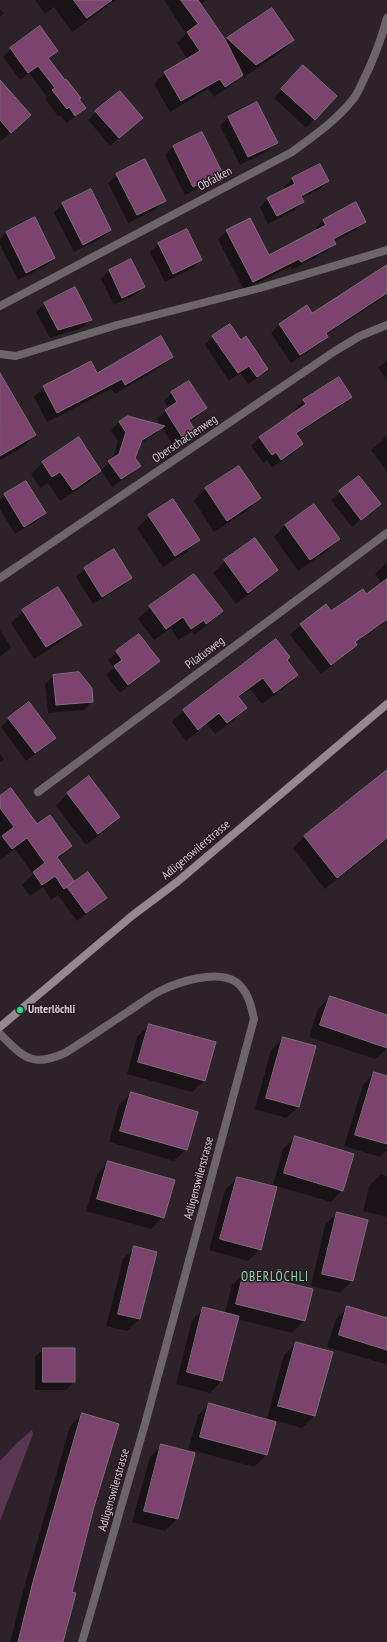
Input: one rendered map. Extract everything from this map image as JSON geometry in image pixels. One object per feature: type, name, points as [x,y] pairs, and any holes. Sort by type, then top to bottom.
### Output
[{"type":"main road","name":"Adligenswilerstrasse","points":[[0,1027],[133,915],[177,882],[387,704]]},
{"type":"street","name":"Obfalken","points":[[0,306],[292,152],[318,134],[338,116],[355,97],[382,39],[387,18]]},
{"type":"street","points":[[0,354],[16,356],[117,325],[260,288],[387,250]]},
{"type":"street","name":"Oberschachenweg","points":[[0,578],[335,351],[360,336],[387,325]]},
{"type":"street","name":"Pilatusweg","points":[[38,792],[387,533]]},
{"type":"street","name":"Adligenswilerstrasse","points":[[0,1034],[21,1054],[35,1061],[50,1059],[65,1053],[159,992],[179,982],[199,978],[218,977],[231,980],[242,988],[250,1001],[254,1019],[145,1424],[82,1642]]},
{"type":"shaded area","points":[[32,1430],[33,1434],[0,1521],[0,1461]]},
{"type":"building","points":[[74,0],[112,0],[87,18]]},
{"type":"building","points":[[181,0],[198,0],[226,41],[243,75],[225,87],[220,79],[181,101],[164,72],[200,51],[187,32],[198,24]]},
{"type":"building","points":[[272,8],[294,40],[256,65],[227,38]]},
{"type":"building","points":[[40,26],[58,51],[48,58],[81,98],[79,99],[86,108],[75,116],[69,107],[67,109],[52,90],[55,88],[38,66],[28,73],[10,48]]},
{"type":"building","points":[[303,65],[337,96],[315,120],[281,89]]},
{"type":"building","points":[[0,80],[31,115],[11,133],[0,120]]},
{"type":"building","points":[[120,91],[143,118],[119,138],[95,111]]},
{"type":"building","points":[[257,102],[278,143],[248,157],[228,117]]},
{"type":"building","points":[[202,132],[222,172],[193,187],[173,146]]},
{"type":"building","points":[[145,159],[166,201],[137,215],[116,174]]},
{"type":"building","points":[[320,164],[329,181],[301,196],[304,202],[277,216],[267,198],[295,184],[292,178]]},
{"type":"building","points":[[91,189],[111,230],[83,245],[62,203]]},
{"type":"building","points":[[356,202],[366,222],[333,239],[336,244],[301,262],[299,259],[253,282],[226,230],[250,218],[269,255],[326,225],[323,220]]},
{"type":"building","points":[[35,217],[55,258],[26,273],[6,232]]},
{"type":"building","points":[[187,229],[202,260],[173,274],[158,243]]},
{"type":"building","points":[[131,259],[145,287],[122,298],[109,270]]},
{"type":"building","points":[[387,265],[387,293],[326,333],[328,337],[300,355],[279,324],[307,305],[312,313]]},
{"type":"building","points":[[75,287],[92,320],[58,330],[44,303]]},
{"type":"building","points":[[230,324],[241,340],[246,336],[268,369],[257,377],[249,366],[238,373],[212,336]]},
{"type":"building","points":[[161,336],[173,357],[125,385],[122,379],[57,413],[43,386],[91,361],[97,373]]},
{"type":"building","points":[[0,373],[36,435],[0,456]]},
{"type":"building","points":[[339,377],[352,397],[296,433],[303,444],[281,460],[276,452],[272,455],[259,437],[306,404],[303,400]]},
{"type":"building","points":[[189,381],[207,408],[189,420],[194,429],[182,437],[165,410],[177,402],[171,392]]},
{"type":"building","points":[[128,416],[165,426],[142,440],[135,458],[141,466],[121,479],[108,461],[119,454],[126,432],[119,422]]},
{"type":"building","points":[[79,437],[101,471],[73,490],[60,472],[52,477],[42,462]]},
{"type":"building","points":[[239,466],[261,498],[227,521],[205,488]]},
{"type":"building","points":[[359,476],[381,504],[361,520],[339,491]]},
{"type":"building","points":[[26,481],[46,513],[24,527],[4,494]]},
{"type":"building","points":[[173,499],[200,540],[175,556],[148,515]]},
{"type":"building","points":[[314,504],[340,539],[310,560],[285,525]]},
{"type":"building","points":[[255,538],[278,570],[248,593],[224,560]]},
{"type":"building","points":[[114,549],[132,578],[102,597],[84,568]]},
{"type":"building","points":[[194,574],[223,611],[206,624],[204,620],[191,629],[183,617],[166,629],[149,606]]},
{"type":"building","points":[[387,579],[387,619],[355,642],[357,645],[331,665],[300,624],[326,604],[331,611],[363,589],[366,594]]},
{"type":"building","points":[[58,587],[82,625],[46,647],[22,610]]},
{"type":"building","points":[[139,634],[160,661],[128,685],[114,666],[122,660],[116,651]]},
{"type":"building","points":[[276,639],[290,657],[287,660],[298,675],[274,693],[263,678],[238,696],[247,708],[227,723],[219,713],[198,730],[183,710]]},
{"type":"building","points":[[79,672],[92,688],[93,702],[56,705],[53,675]]},
{"type":"building","points":[[29,702],[56,738],[35,753],[8,718]]},
{"type":"building","points":[[387,770],[387,838],[337,878],[304,836]]},
{"type":"building","points":[[89,776],[120,817],[98,834],[67,793]]},
{"type":"building","points":[[11,788],[37,824],[50,815],[72,846],[57,857],[74,881],[64,889],[55,876],[42,885],[33,872],[45,863],[27,838],[12,849],[2,836],[14,827],[0,808],[0,796]]},
{"type":"building","points":[[88,872],[107,898],[86,913],[67,887]]},
{"type":"building","points":[[330,996],[387,1015],[387,1048],[320,1025]]},
{"type":"building","points":[[149,1024],[216,1042],[205,1081],[138,1062]]},
{"type":"building","points":[[283,1037],[316,1046],[299,1107],[266,1098]]},
{"type":"building","points":[[374,1072],[387,1076],[387,1144],[355,1135]]},
{"type":"building","points":[[131,1092],[198,1112],[187,1150],[120,1131]]},
{"type":"building","points":[[295,1136],[354,1154],[343,1191],[284,1173]]},
{"type":"building","points":[[108,1161],[175,1180],[164,1218],[97,1199]]},
{"type":"building","points":[[237,1177],[277,1187],[261,1250],[220,1239]]},
{"type":"building","points":[[337,1212],[368,1220],[353,1281],[322,1274]]},
{"type":"building","points":[[134,1246],[157,1252],[140,1319],[118,1314]]},
{"type":"building","points":[[244,1272],[313,1289],[305,1321],[236,1304]]},
{"type":"building","points":[[347,1306],[387,1318],[387,1350],[339,1335]]},
{"type":"building","points":[[203,1307],[239,1316],[222,1381],[187,1372]]},
{"type":"building","points":[[296,1342],[333,1352],[315,1416],[278,1406]]},
{"type":"building","points":[[43,1348],[75,1348],[75,1382],[43,1382]]},
{"type":"building","points":[[209,1403],[276,1422],[267,1455],[200,1437]]},
{"type":"building","points":[[82,1413],[119,1424],[94,1507],[72,1592],[76,1593],[63,1642],[18,1642],[33,1582]]},
{"type":"building","points":[[161,1444],[195,1453],[178,1519],[144,1511]]},
{"type":"place","name":"Unterlöchli","points":[[20,1010]]},
{"type":"district","name":"OBERLÖCHLI","points":[[275,1277]]}]
